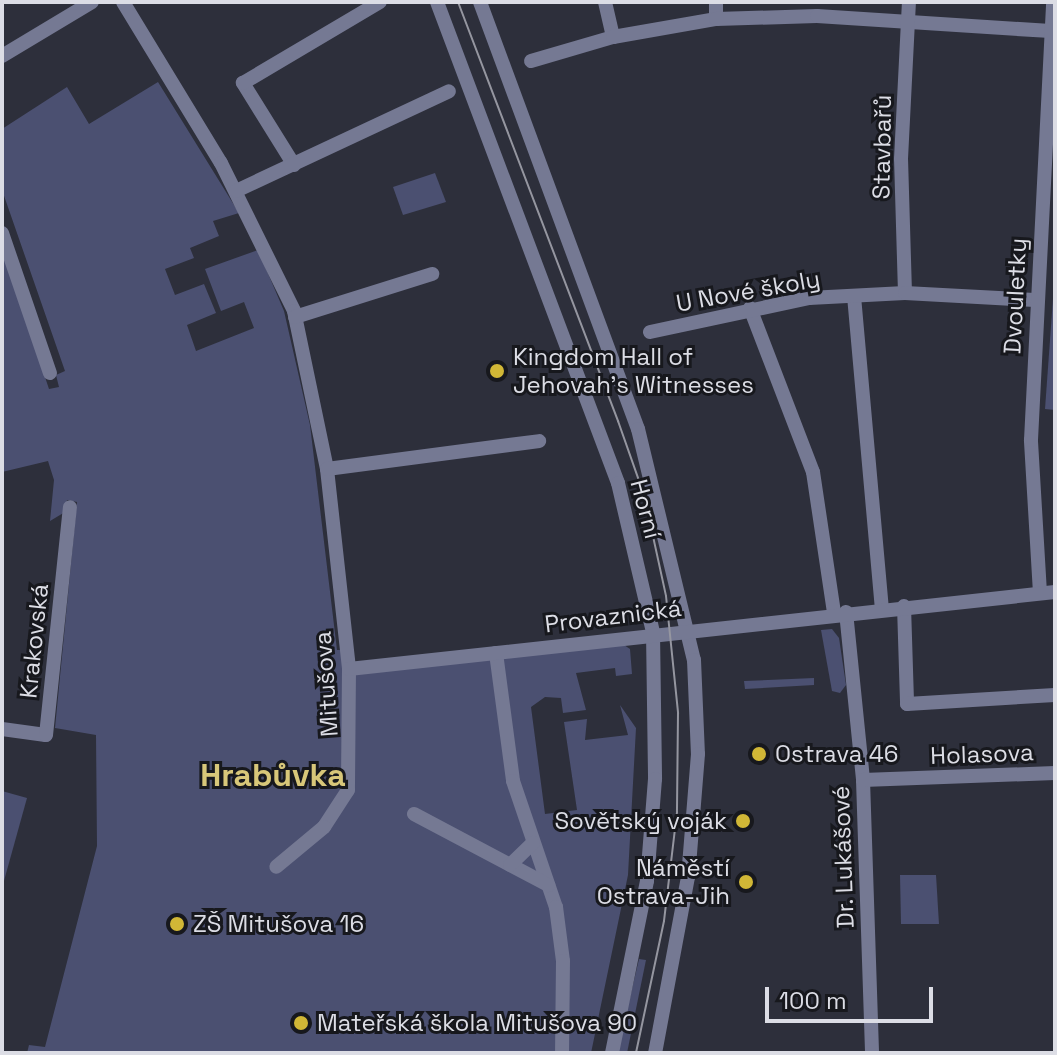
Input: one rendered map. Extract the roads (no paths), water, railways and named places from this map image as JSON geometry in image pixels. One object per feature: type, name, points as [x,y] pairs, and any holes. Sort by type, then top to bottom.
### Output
[{"type":"street","points":[[2,56],[92,2]]},
{"type":"street","name":"Mitušova","points":[[123,2],[236,191],[295,317],[327,469],[349,669],[348,790],[331,820],[276,867]]},
{"type":"street","points":[[294,165],[243,83],[380,2]]},
{"type":"street","name":"Horní","points":[[437,2],[618,483],[653,632],[655,779],[647,881],[612,1053]]},
{"type":"street","name":"Horní","points":[[480,2],[638,429],[688,628],[698,754],[688,877],[655,1053]]},
{"type":"street","points":[[605,2],[613,37]]},
{"type":"street","points":[[716,2],[716,19]]},
{"type":"street","name":"Stavbařů","points":[[905,293],[901,159],[909,2]]},
{"type":"street","name":"Dvouletky","points":[[1048,593],[1031,440],[1035,300],[1049,196],[1053,2]]},
{"type":"street","points":[[531,61],[613,37],[716,19],[817,16],[1051,31]]},
{"type":"street","points":[[236,191],[449,91]]},
{"type":"street","points":[[2,233],[50,373]]},
{"type":"street","points":[[295,317],[432,274]]},
{"type":"street","name":"U Nové školy","points":[[650,332],[750,308],[854,296],[905,293],[1035,300]]},
{"type":"street","name":"U Nové školy","points":[[854,296],[882,608]]},
{"type":"street","name":"Dr. Lukášové","points":[[750,308],[813,472],[840,612],[863,780],[872,1053]]},
{"type":"street","points":[[327,469],[539,441]]},
{"type":"street","name":"Krakovská","points":[[2,729],[46,735],[70,507]]},
{"type":"street","name":"Provaznická","points":[[349,669],[688,628],[1048,593]]},
{"type":"street","points":[[904,606],[907,704],[1055,695]]},
{"type":"street","points":[[496,653],[513,781],[548,885],[563,961],[562,1053]]},
{"type":"street","name":"Holasova","points":[[863,780],[1055,773]]},
{"type":"street","points":[[414,814],[548,885]]},
{"type":"street","points":[[510,865],[533,843]]},
{"type":"tram line","points":[[458,2],[644,495],[666,596],[678,713],[677,812],[664,921],[636,1053]]},
{"type":"place","name":"Kingdom Hall of Jehovah's Witnesses","points":[[497,371]]},
{"type":"place","name":"Ostrava 46","points":[[759,754]]},
{"type":"place","name":"Sovětský voják","points":[[743,821]]},
{"type":"place","name":"Náměstí Ostrava-Jih","points":[[746,882]]},
{"type":"place","name":"ZŠ Mitušova 16","points":[[177,924]]},
{"type":"place","name":"Mateřská škola Mitušova 90","points":[[301,1023]]},
{"type":"district","name":"Hrabůvka","points":[[273,775]]}]
